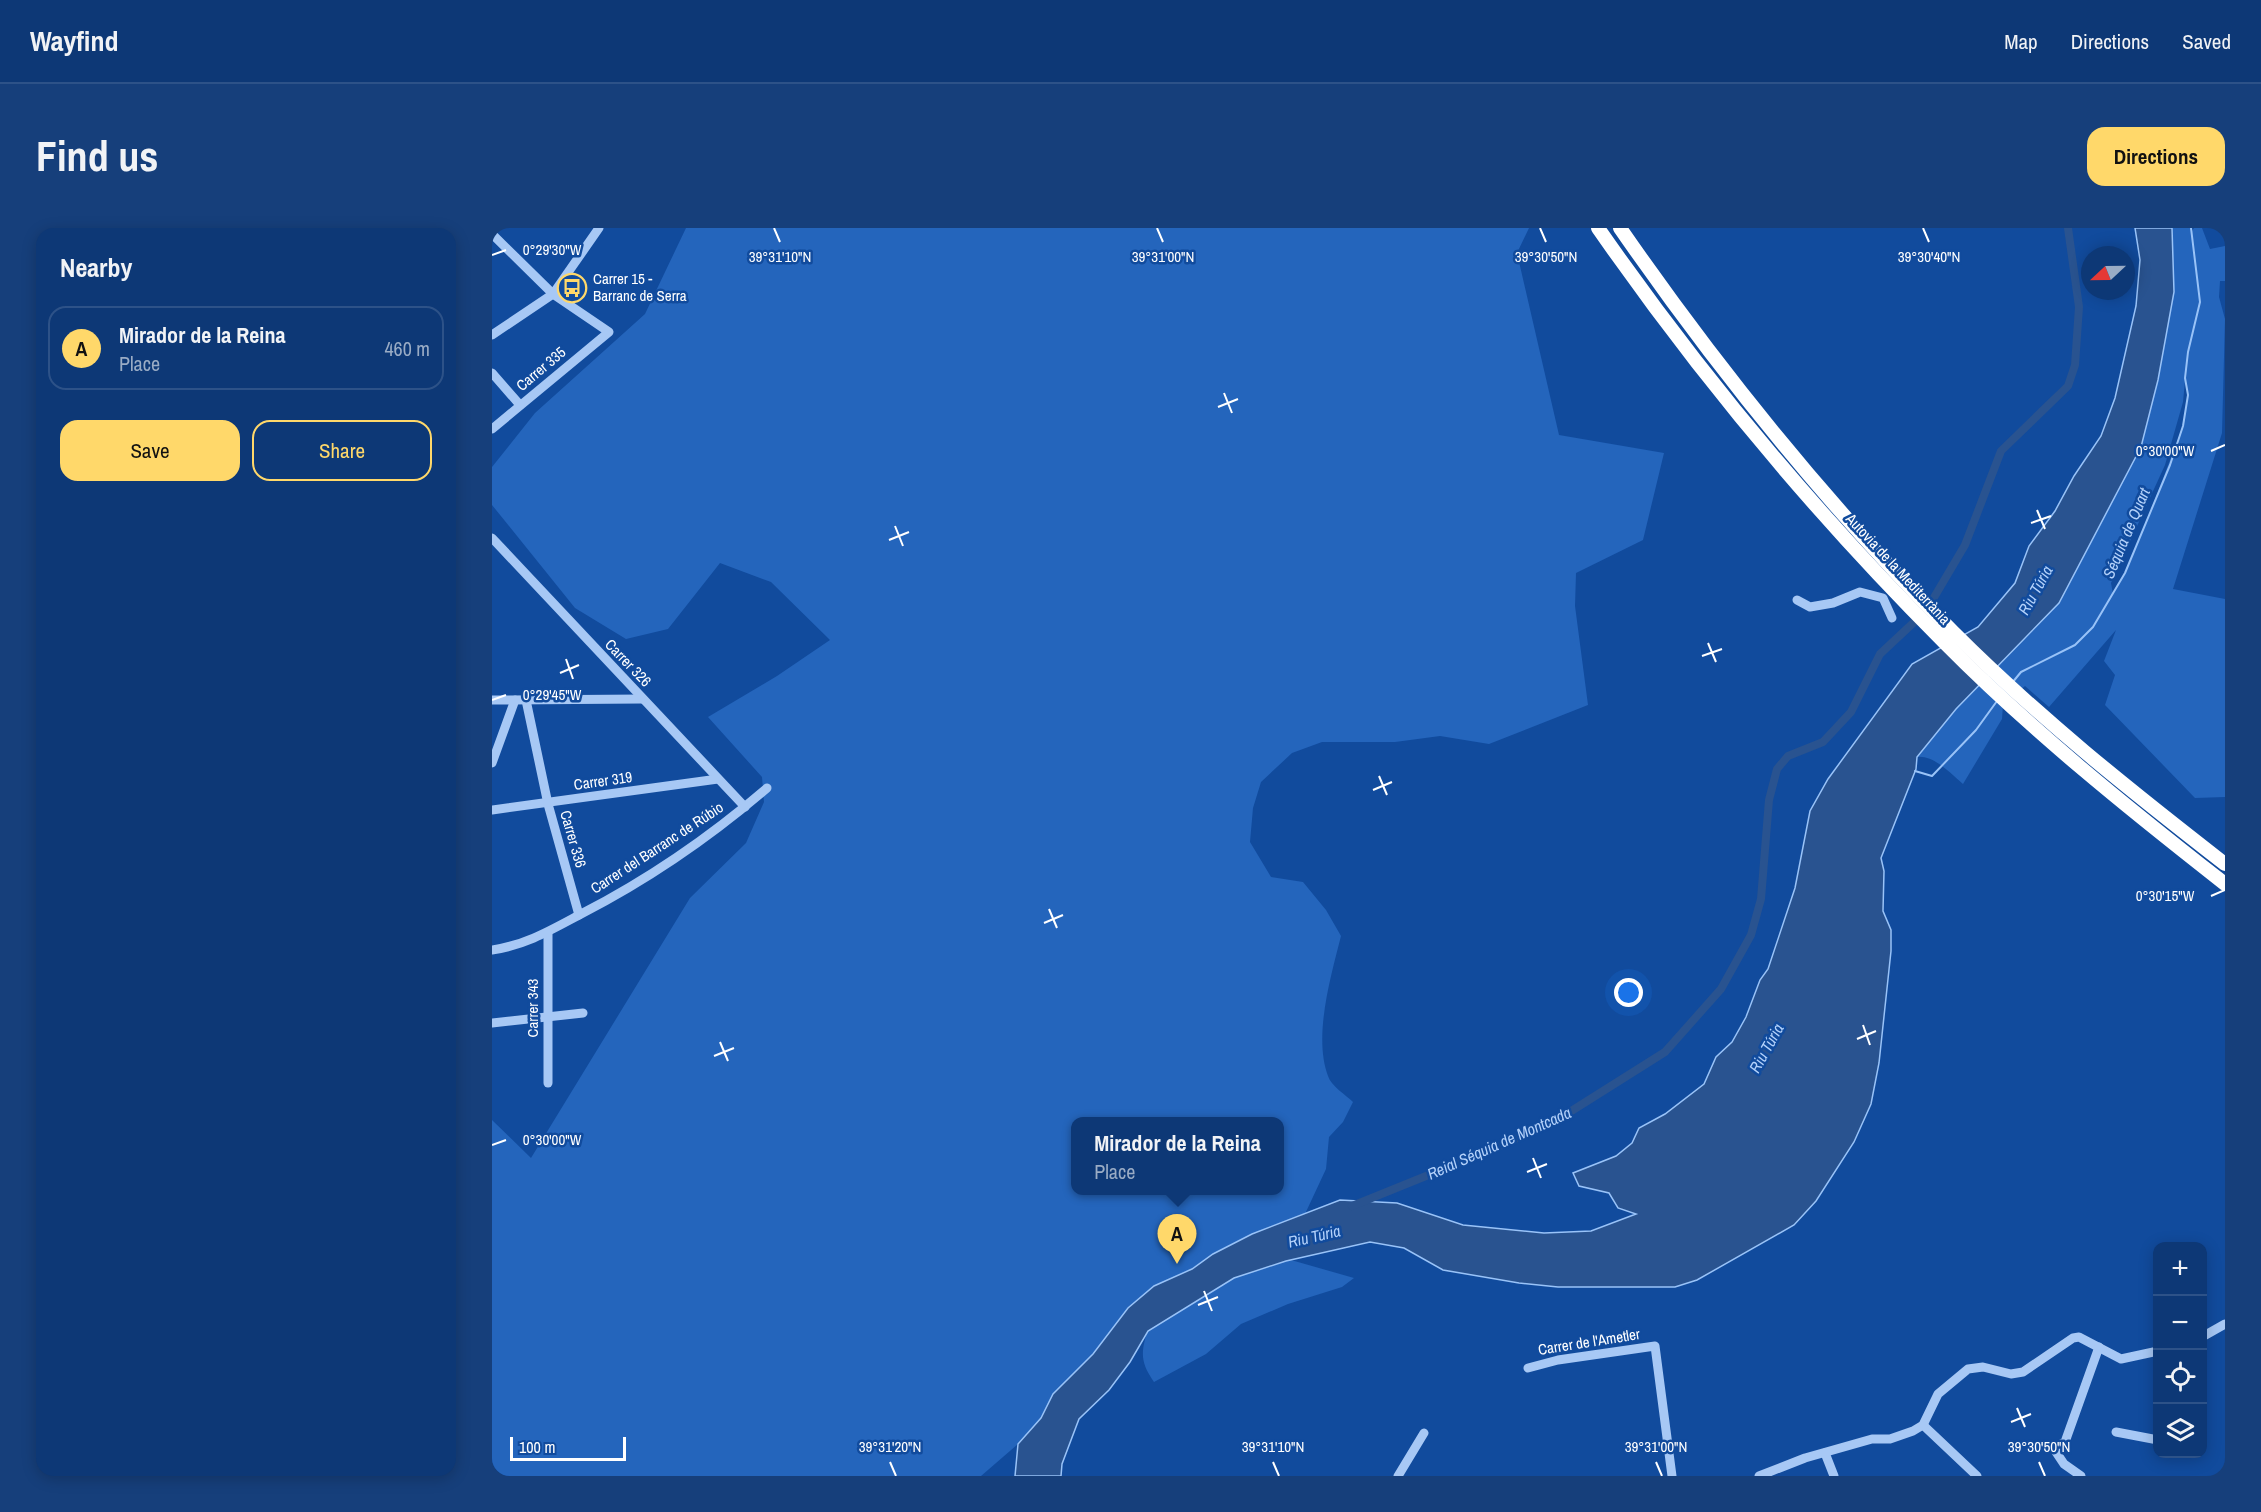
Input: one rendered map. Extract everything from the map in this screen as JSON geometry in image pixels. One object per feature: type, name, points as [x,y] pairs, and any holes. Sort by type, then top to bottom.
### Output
[{"type":"highway","name":"Autovia de la Mediterrània","points":[[1598,228],[1714,386],[1787,472],[2082,759],[2225,884]]},
{"type":"highway","name":"Autovia de la Mediterrània","points":[[1620,228],[1729,376],[1876,559]]},
{"type":"highway","name":"Autovia de la Mediterrània","points":[[2082,759],[2225,864]]},
{"type":"street","points":[[492,335],[553,294],[599,228]]},
{"type":"street","points":[[494,238],[553,294]]},
{"type":"street","name":"Carrer 335","points":[[492,429],[609,332],[553,294]]},
{"type":"street","points":[[492,373],[520,405]]},
{"type":"street","name":"Carrer 326","points":[[492,538],[745,807]]},
{"type":"street","points":[[1797,600],[1810,607],[1833,603],[1860,592],[1882,598],[1892,618]]},
{"type":"street","points":[[492,700],[642,699]]},
{"type":"street","points":[[492,763],[514,700]]},
{"type":"street","name":"Carrer 336","points":[[526,700],[548,804],[579,915]]},
{"type":"street","name":"Carrer 319","points":[[492,810],[718,779]]},
{"type":"street","name":"Carrer del Barranc de Rúbio","points":[[492,950],[513,947],[548,934],[630,888],[745,807],[767,788]]},
{"type":"street","name":"Carrer 343","points":[[548,934],[548,1083]]},
{"type":"street","points":[[492,1023],[583,1013]]},
{"type":"street","points":[[2207,1333],[2225,1324]]},
{"type":"street","points":[[1758,1476],[1775,1467],[1872,1439],[1890,1439],[1923,1425],[1938,1394],[1968,1369],[1983,1367],[2011,1374],[2023,1372],[2073,1338],[2079,1337],[2121,1359],[2153,1352]]},
{"type":"street","name":"Carrer de l'Ametler","points":[[1528,1368],[1558,1360],[1655,1346],[1672,1476]]},
{"type":"street","points":[[2081,1476],[2064,1464],[2056,1452],[2059,1445],[2065,1442],[2099,1347]]},
{"type":"street","points":[[1923,1425],[1977,1476]]},
{"type":"street","points":[[2116,1432],[2153,1439]]},
{"type":"street","points":[[1398,1476],[1424,1433]]},
{"type":"street","points":[[1825,1453],[1834,1476]]},
{"type":"shaded area","points":[[686,228],[1529,228],[1517,253],[1559,435],[1664,453],[1643,540],[1576,573],[1575,606],[1588,705],[1489,744],[1440,736],[1395,742],[1322,742],[1292,753],[1261,782],[1253,808],[1250,842],[1271,877],[1303,882],[1326,910],[1341,936],[1325,1006],[1322,1043],[1330,1080],[1353,1102],[1343,1122],[1329,1137],[1326,1169],[1305,1214],[1252,1234],[1213,1254],[1192,1269],[1154,1286],[1128,1308],[1093,1354],[1053,1394],[1041,1418],[1018,1444],[981,1476],[492,1476],[492,1120],[531,1158],[690,898],[746,843],[764,802],[762,777],[708,717],[777,676],[830,640],[771,582],[720,563],[668,629],[626,639],[575,608],[492,505],[492,467],[535,413],[645,314]]},
{"type":"shaded area","points":[[2172,228],[2191,228],[2192,231],[2194,228],[2202,228],[2210,249],[2225,246],[2225,281],[2220,281],[2219,297],[2225,319],[2222,433],[2173,589],[2225,599],[2225,797],[2195,798],[2105,705],[2115,675],[2104,661],[2116,630],[2049,707],[2025,686],[2003,705],[2002,719],[1963,784],[1936,762],[1917,757],[1956,709],[2059,603],[2141,447],[2174,292]],"holes":[[[2185,381],[2188,395],[2183,426],[2144,528],[2125,573],[2113,594],[2111,583],[2165,465],[2183,402]]]},
{"type":"shaded area","points":[[1284,1255],[1291,1260],[1354,1278],[1342,1287],[1288,1304],[1241,1324],[1206,1354],[1154,1382],[1145,1367],[1143,1354],[1149,1325],[1202,1288]]},
{"type":"water","name":"Riu Túria","points":[[2135,228],[2172,228],[2174,292],[2158,380],[2141,447],[2059,603],[1956,709],[1917,757],[1916,769],[1881,858],[1884,871],[1883,911],[1891,930],[1891,951],[1879,1063],[1871,1104],[1854,1142],[1816,1201],[1794,1225],[1697,1280],[1675,1287],[1558,1287],[1519,1283],[1443,1270],[1404,1248],[1370,1242],[1286,1261],[1234,1278],[1148,1331],[1130,1362],[1109,1390],[1079,1419],[1062,1464],[1061,1476],[1015,1476],[1018,1444],[1041,1418],[1053,1394],[1093,1354],[1128,1308],[1154,1286],[1192,1269],[1213,1254],[1252,1234],[1340,1200],[1397,1203],[1463,1225],[1544,1233],[1591,1231],[1636,1214],[1618,1208],[1609,1193],[1579,1186],[1573,1173],[1616,1156],[1632,1143],[1639,1128],[1665,1114],[1704,1084],[1716,1057],[1732,1042],[1746,1017],[1760,980],[1768,969],[1795,888],[1810,811],[1828,779],[1912,664],[1978,627],[2015,583],[2029,546],[2055,511],[2074,476],[2101,436],[2115,398],[2136,306],[2140,260]]},
{"type":"waterway","name":"Reial Séquia de Montcada","points":[[1352,1206],[1505,1144],[1565,1115],[1665,1052],[1721,989],[1751,935],[1761,899],[1769,800],[1777,769],[1788,756],[1823,742],[1851,712],[1880,654],[1926,611],[1965,545],[2001,451],[2068,386],[2075,365],[2079,307],[2068,228]]},
{"type":"waterway","name":"Séquia de Quart","points":[[2012,683],[2021,672],[2075,645],[2093,627],[2125,573],[2170,465],[2183,426],[2188,395],[2185,378],[2188,352],[2200,302],[2191,228]]},
{"type":"waterway","name":"Séquia de Quart","points":[[1915,771],[1932,776],[1976,730],[1997,701]]},
{"type":"place","name":"Carrer 15 - Barranc de Serra","points":[[572,288]]},
{"type":"place","name":"Mirador de la Reina","points":[[1177,1264]]}]
